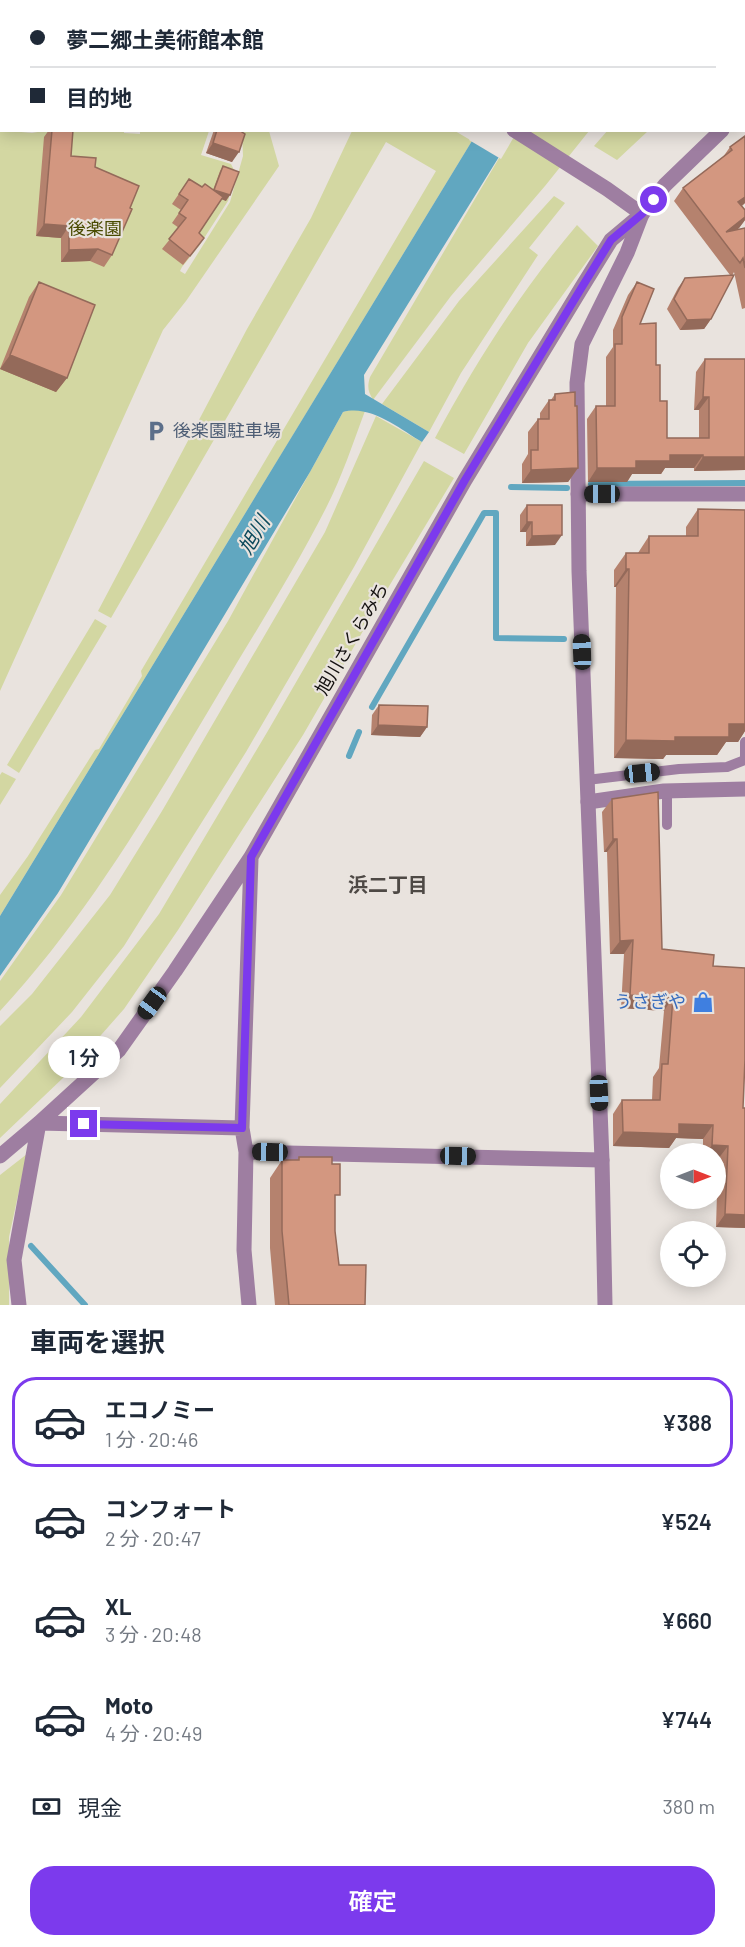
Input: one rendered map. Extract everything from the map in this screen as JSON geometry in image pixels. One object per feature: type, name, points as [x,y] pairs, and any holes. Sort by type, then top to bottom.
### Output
[{"type":"street","points":[[517,132],[642,214],[627,253],[582,344],[577,383],[579,571],[602,1160],[605,1305]]},
{"type":"street","name":"旭川さくらみち","points":[[0,1155],[39,1123],[119,1050],[175,971],[251,857],[465,480],[611,240],[642,214],[665,185],[720,132]]},
{"type":"street","points":[[578,494],[745,494]]},
{"type":"street","points":[[588,802],[666,791],[745,789]]},
{"type":"street","points":[[249,1305],[244,1250],[246,1152],[242,1128],[251,857]]},
{"type":"street","points":[[19,1305],[14,1260],[39,1123],[242,1128]]},
{"type":"street","points":[[246,1152],[602,1160]]},
{"type":"lane","points":[[587,780],[661,771],[727,767],[745,760],[745,742]]},
{"type":"lane","points":[[661,771],[666,791],[668,825]]},
{"type":"green space","name":"後楽園","points":[[0,132],[140,134],[140,132],[209,132],[201,155],[231,164],[236,174],[228,201],[199,246],[182,267],[180,271],[185,274],[230,202],[243,156],[242,135],[238,132],[269,132],[279,166],[186,301],[163,330],[0,691]]},
{"type":"green space","points":[[352,132],[457,132],[472,141],[0,916],[0,895],[28,856],[95,750],[99,749],[142,676],[141,671],[436,171],[386,142],[111,618],[98,611],[247,329],[311,218]]},
{"type":"green space","points":[[514,132],[588,132],[451,296],[373,400],[368,389],[370,377]]},
{"type":"green space","points":[[606,132],[647,132],[617,160],[594,146]]},
{"type":"green space","points":[[554,196],[565,203],[529,248],[538,255],[461,373],[429,432],[382,404],[459,301]]},
{"type":"green space","points":[[577,225],[598,246],[528,343],[464,454],[435,438],[518,301]]},
{"type":"green space","points":[[354,409],[365,411],[337,484],[314,532],[274,601],[118,858],[62,937],[0,1011],[0,981],[61,895],[228,621],[343,412]]},
{"type":"green space","points":[[376,416],[422,442],[354,567],[246,752],[124,946],[72,1012],[0,1088],[0,1026],[32,994],[110,895],[162,811],[325,532]]},
{"type":"green space","points":[[424,461],[454,478],[303,735],[178,930],[124,1009],[64,1077],[0,1138],[0,1104],[81,1017],[159,914]]},
{"type":"green space","points":[[95,619],[107,626],[19,773],[7,765]]},
{"type":"green space","points":[[2,772],[16,779],[0,805],[0,775]]},
{"type":"green space","points":[[27,1154],[9,1237],[9,1305],[0,1305],[0,1175]]},
{"type":"water","name":"旭川","points":[[477,132],[514,132],[364,375],[365,394],[429,432],[422,442],[384,419],[364,411],[343,412],[310,472],[58,893],[0,976],[0,916]]},
{"type":"pier","points":[[474,132],[517,132],[501,159],[469,140]]},
{"type":"building","points":[[52,132],[73,132],[71,156],[96,158],[95,167],[139,186],[130,208],[132,209],[112,255],[98,249],[69,250],[69,226],[44,224]]},
{"type":"building","points":[[216,132],[245,134],[239,152],[213,143]]},
{"type":"building","points":[[745,136],[745,197],[738,202],[745,210],[745,217],[726,232],[745,228],[745,268],[743,258],[740,263],[683,188],[732,150],[730,147]]},
{"type":"building","points":[[223,166],[239,172],[230,195],[214,190]]},
{"type":"building","points":[[189,179],[202,187],[205,184],[223,197],[199,233],[204,238],[190,256],[169,239],[186,218],[179,213],[188,200],[179,194]]},
{"type":"building","points":[[734,275],[711,319],[687,320],[674,299],[685,278]]},
{"type":"building","points":[[39,282],[95,305],[67,378],[10,355]]},
{"type":"building","points":[[637,282],[654,289],[640,324],[656,323],[656,365],[660,365],[660,401],[667,401],[667,438],[709,438],[709,397],[703,397],[705,359],[745,359],[745,457],[670,455],[670,461],[636,461],[636,468],[597,468],[596,406],[615,406],[615,344],[622,344],[622,317]]},
{"type":"building","points":[[575,392],[578,468],[531,470],[531,450],[538,450],[538,419],[549,419],[549,400],[555,400],[555,394]]},
{"type":"building","points":[[527,505],[562,505],[562,535],[532,536],[532,522],[527,522]]},
{"type":"building","points":[[698,509],[745,510],[745,724],[729,724],[729,737],[675,737],[675,741],[626,740],[629,569],[626,569],[626,553],[649,553],[649,536],[698,536]]},
{"type":"building","points":[[379,705],[428,706],[427,727],[378,725]]},
{"type":"building","points":[[658,792],[662,949],[714,955],[713,966],[745,968],[743,1108],[745,1108],[745,1215],[725,1214],[728,1146],[726,1143],[712,1143],[713,1125],[679,1124],[679,1134],[623,1132],[622,1100],[660,1100],[662,1064],[668,1064],[673,997],[630,995],[633,940],[620,941],[617,839],[613,839],[612,799]]},
{"type":"building","points":[[299,1157],[332,1157],[332,1164],[340,1164],[340,1195],[335,1195],[335,1231],[339,1265],[366,1265],[365,1305],[289,1305],[282,1231],[282,1160],[299,1160]]},
{"type":"waterway","points":[[591,484],[745,483]]},
{"type":"waterway","points":[[511,487],[567,488]]},
{"type":"waterway","points":[[372,707],[484,513],[496,513],[496,638],[564,639]]},
{"type":"waterway","points":[[349,756],[359,732]]},
{"type":"waterway","points":[[31,1246],[85,1305]]},
{"type":"place","name":"後楽園駐車場","points":[[156,431]]},
{"type":"place","name":"うさぎや","points":[[703,1002]]},
{"type":"district","name":"浜二丁目","points":[[388,885]]},
{"type":"route","points":[[84,1124],[242,1128],[251,857],[465,480],[582,287],[611,240],[642,214],[654,200]]}]
